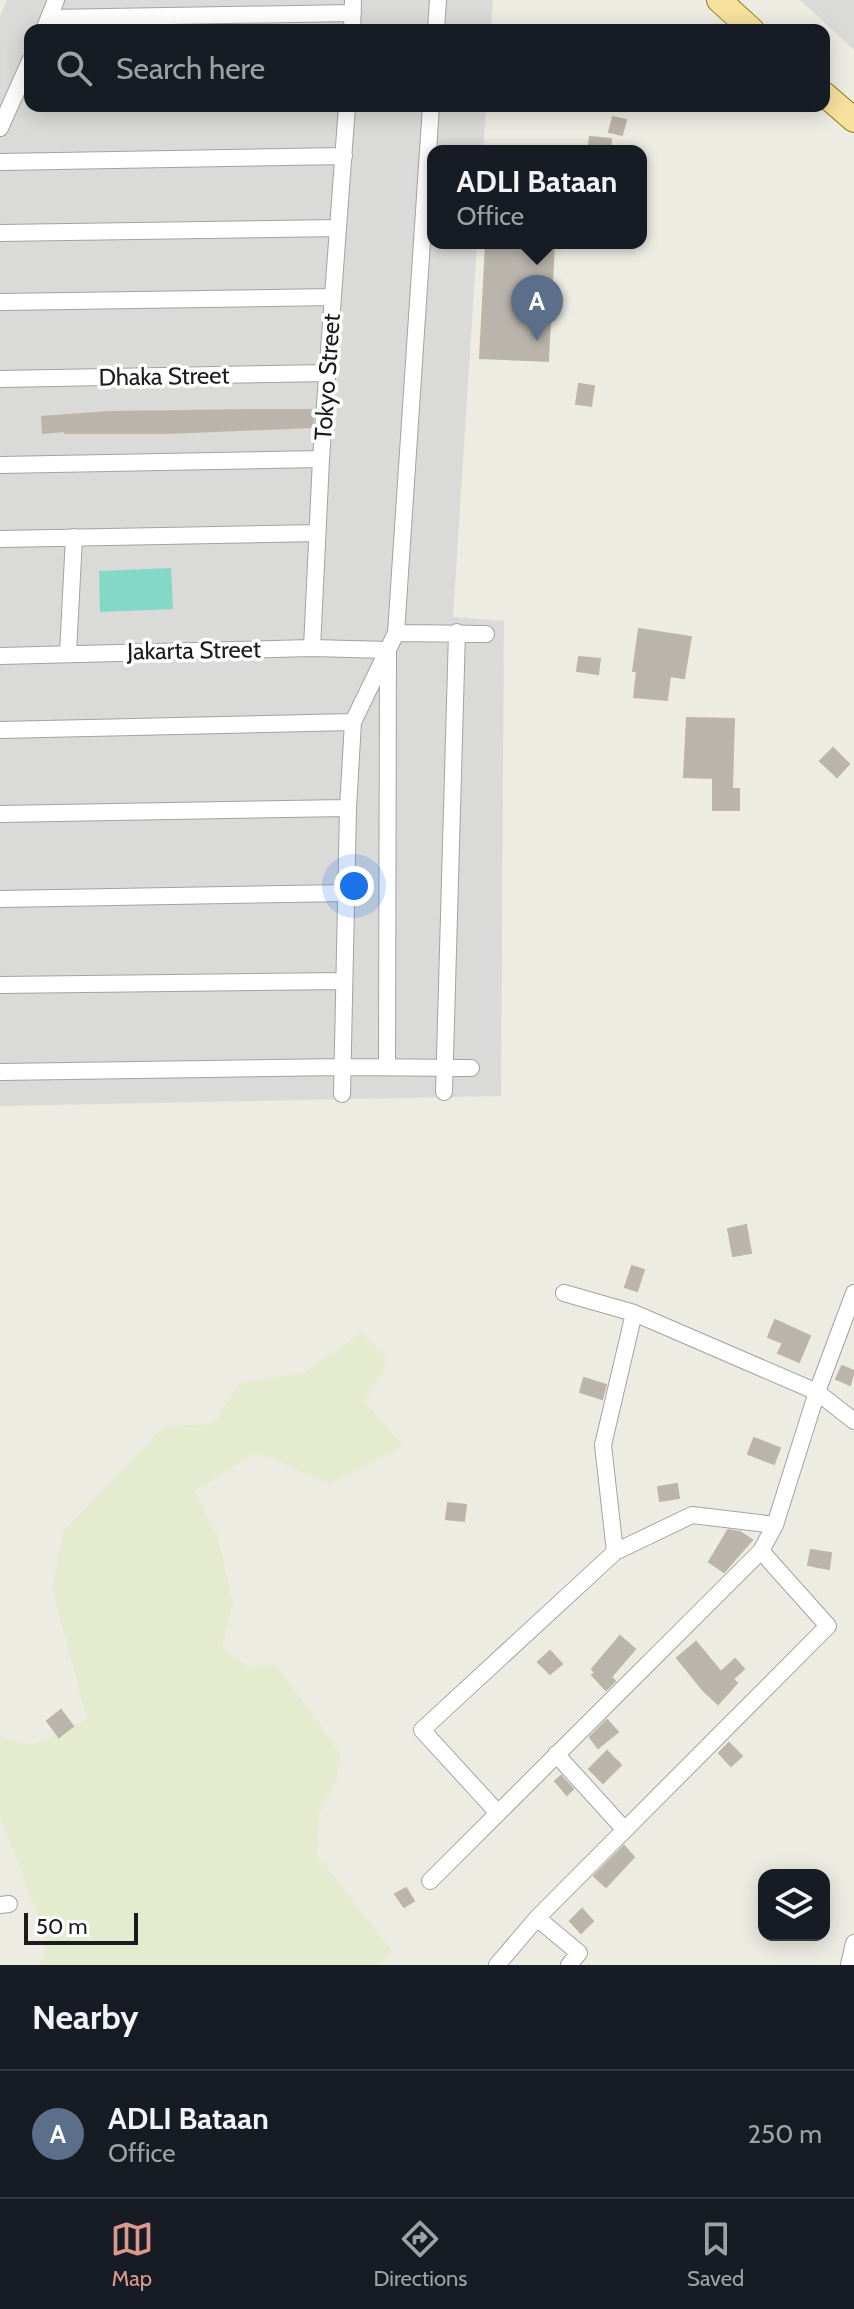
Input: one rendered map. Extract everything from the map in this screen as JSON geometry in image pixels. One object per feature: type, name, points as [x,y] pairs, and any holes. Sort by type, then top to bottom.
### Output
[{"type":"main road","points":[[719,0],[745,24]]},
{"type":"main road","points":[[830,99],[854,120]]},
{"type":"street","points":[[56,0],[46,24],[352,14]]},
{"type":"street","points":[[436,24],[438,0]]},
{"type":"street","points":[[0,128],[24,88]]},
{"type":"street","name":"Tokyo Street","points":[[312,648],[321,459],[347,112]]},
{"type":"street","points":[[428,145],[431,112]]},
{"type":"street","points":[[0,162],[344,156]]},
{"type":"street","points":[[342,1094],[348,808],[353,722],[396,633],[427,166]]},
{"type":"street","points":[[0,233],[338,228]]},
{"type":"street","points":[[0,302],[333,297]]},
{"type":"street","name":"Dhaka Street","points":[[0,379],[328,373]]},
{"type":"street","points":[[0,465],[321,459]]},
{"type":"street","points":[[0,539],[317,533]]},
{"type":"street","points":[[68,653],[74,537]]},
{"type":"street","points":[[444,1092],[457,632]]},
{"type":"street","points":[[396,633],[486,634]]},
{"type":"street","name":"Jakarta Street","points":[[0,656],[312,648],[388,650]]},
{"type":"street","points":[[387,1067],[388,650]]},
{"type":"street","points":[[0,730],[353,722]]},
{"type":"street","points":[[0,814],[348,808]]},
{"type":"street","points":[[0,899],[347,893]]},
{"type":"street","points":[[0,985],[344,981]]},
{"type":"street","points":[[0,1072],[471,1068]]},
{"type":"street","points":[[564,1293],[634,1313],[817,1392],[854,1421]]},
{"type":"street","points":[[430,1881],[761,1551],[775,1525],[817,1392],[854,1293]]},
{"type":"street","points":[[615,1552],[603,1445],[634,1313]]},
{"type":"street","points":[[498,1813],[422,1730],[615,1552],[692,1515],[775,1525]]},
{"type":"street","points":[[497,1965],[537,1918],[828,1626],[761,1551]]},
{"type":"street","points":[[556,1754],[624,1829]]},
{"type":"street","points":[[537,1918],[579,1953],[569,1965]]},
{"type":"street","points":[[849,1965],[854,1943]]},
{"type":"shaded area","points":[[7,0],[493,0],[491,24],[24,24],[24,112],[486,112],[483,145],[427,145],[427,249],[477,249],[453,617],[504,621],[501,1096],[0,1106],[0,16]]},
{"type":"shaded area","points":[[800,0],[854,0],[854,50],[830,28],[830,24]]},
{"type":"shaded area","points":[[171,568],[173,609],[100,612],[99,571]]},
{"type":"green space","points":[[362,1332],[388,1361],[365,1402],[404,1446],[330,1484],[256,1452],[194,1492],[217,1534],[233,1603],[222,1648],[249,1667],[276,1665],[341,1754],[336,1782],[319,1813],[317,1855],[392,1951],[378,1965],[41,1965],[47,1940],[0,1816],[0,1737],[33,1745],[87,1719],[52,1589],[64,1530],[164,1426],[214,1424],[239,1383],[304,1373]]},
{"type":"building","points":[[613,117],[626,120],[622,135],[609,132]]},
{"type":"building","points":[[590,137],[611,139],[610,145],[589,145]]},
{"type":"building","points":[[486,249],[554,249],[548,361],[480,358]]},
{"type":"building","points":[[579,384],[594,386],[591,406],[576,404]]},
{"type":"building","points":[[314,410],[312,427],[168,433],[43,433],[42,417],[108,412]]},
{"type":"building","points":[[639,629],[691,637],[684,678],[670,676],[667,700],[634,697],[637,671],[633,671]]},
{"type":"building","points":[[579,657],[600,659],[598,674],[577,671]]},
{"type":"building","points":[[687,718],[734,719],[732,789],[739,789],[739,810],[713,810],[713,778],[684,777]]},
{"type":"building","points":[[833,748],[849,764],[837,777],[820,761]]},
{"type":"building","points":[[746,1225],[751,1253],[733,1256],[728,1229]]},
{"type":"building","points":[[632,1266],[644,1270],[637,1291],[625,1287]]},
{"type":"building","points":[[775,1320],[810,1336],[799,1362],[778,1353],[783,1343],[768,1337]]},
{"type":"building","points":[[842,1366],[854,1371],[850,1385],[836,1379]]},
{"type":"building","points":[[584,1378],[606,1385],[602,1399],[580,1392]]},
{"type":"building","points":[[754,1438],[780,1448],[774,1464],[748,1454]]},
{"type":"building","points":[[677,1484],[679,1498],[660,1501],[658,1487]]},
{"type":"building","points":[[448,1503],[466,1505],[464,1521],[446,1519]]},
{"type":"building","points":[[728,1530],[740,1532],[752,1540],[724,1572],[709,1562]]},
{"type":"building","points":[[811,1550],[831,1553],[829,1569],[808,1565]]},
{"type":"building","points":[[620,1636],[635,1649],[611,1677],[615,1681],[606,1690],[592,1675],[595,1673],[592,1669]]},
{"type":"building","points":[[696,1642],[721,1672],[735,1659],[744,1669],[733,1679],[737,1683],[718,1704],[677,1658]]},
{"type":"building","points":[[550,1651],[562,1664],[550,1674],[538,1662]]},
{"type":"building","points":[[61,1710],[73,1726],[59,1737],[47,1721]]},
{"type":"building","points":[[607,1720],[618,1732],[598,1748],[590,1737]]},
{"type":"building","points":[[729,1743],[742,1756],[731,1766],[719,1753]]},
{"type":"building","points":[[607,1751],[621,1765],[603,1783],[589,1769]]},
{"type":"building","points":[[561,1776],[573,1789],[567,1795],[555,1781]]},
{"type":"building","points":[[624,1846],[634,1857],[606,1887],[594,1876]]},
{"type":"building","points":[[406,1888],[414,1901],[404,1907],[395,1894]]},
{"type":"building","points":[[582,1909],[593,1921],[581,1933],[570,1921]]},
{"type":"place","name":"ADLI Bataan","points":[[537,341]]}]
